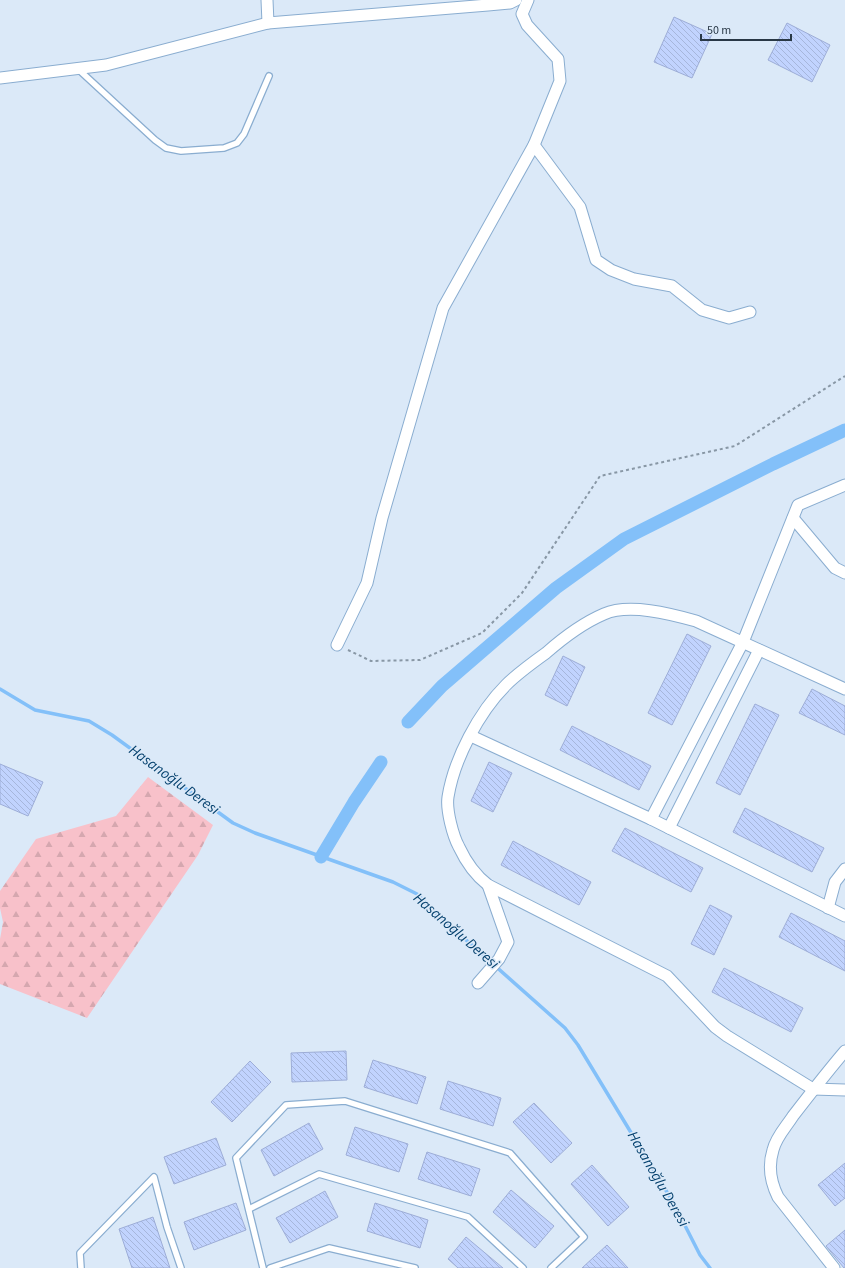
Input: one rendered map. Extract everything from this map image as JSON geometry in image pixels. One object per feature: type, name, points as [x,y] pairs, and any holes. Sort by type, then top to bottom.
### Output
[{"type":"street","points":[[267,0],[268,23]]},
{"type":"street","points":[[0,78],[106,65],[268,23],[472,3],[510,3],[516,0]]},
{"type":"street","points":[[338,645],[367,583],[382,518],[444,308],[534,145],[560,81],[558,58],[527,25],[522,14],[528,0]]},
{"type":"street","points":[[534,145],[580,206],[596,260],[611,270],[634,279],[672,286],[702,310],[729,318],[750,312]]},
{"type":"street","points":[[652,819],[743,642],[798,505],[845,485]]},
{"type":"street","points":[[793,518],[835,568],[845,573]]},
{"type":"street","points":[[845,689],[696,621],[673,614],[634,609],[604,613],[565,637],[506,686],[480,717],[457,763],[447,799],[453,836],[466,861],[481,880],[488,885],[667,976],[715,1027],[813,1089],[845,1090]]},
{"type":"street","points":[[669,828],[759,650]]},
{"type":"street","points":[[471,736],[652,819],[845,916]]},
{"type":"street","points":[[828,908],[835,882],[845,868]]},
{"type":"street","points":[[478,983],[499,959],[508,942],[488,885]]},
{"type":"street","points":[[834,1268],[778,1197],[772,1185],[770,1166],[772,1150],[779,1136],[813,1089],[845,1051]]},
{"type":"lane","points":[[78,69],[155,140],[166,148],[181,151],[224,148],[237,143],[244,134],[269,76]]},
{"type":"lane","points":[[263,1268],[236,1158],[286,1105],[345,1101],[510,1153],[584,1236],[551,1268]]},
{"type":"lane","points":[[249,1209],[319,1174],[468,1216],[524,1268]]},
{"type":"lane","points":[[81,1268],[80,1253],[154,1177],[158,1187],[167,1227],[181,1268]]},
{"type":"lane","points":[[270,1268],[329,1248],[415,1268]]},
{"type":"path","points":[[338,645],[371,661],[420,660],[482,633],[522,593],[600,476],[735,446],[845,376]]},
{"type":"green space","points":[[148,777],[213,825],[198,855],[87,1018],[0,984],[0,939],[3,922],[0,908],[0,891],[36,839],[116,816]]},
{"type":"building","points":[[674,17],[712,34],[692,78],[654,62]]},
{"type":"building","points":[[787,23],[830,45],[812,82],[768,60]]},
{"type":"building","points":[[687,634],[711,646],[672,725],[648,713]]},
{"type":"building","points":[[563,656],[585,667],[567,706],[545,695]]},
{"type":"building","points":[[812,689],[845,706],[845,735],[799,713]]},
{"type":"building","points":[[755,704],[779,715],[740,795],[716,783]]},
{"type":"building","points":[[572,726],[651,766],[639,790],[560,750]]},
{"type":"building","points":[[489,762],[512,773],[493,812],[471,801]]},
{"type":"building","points":[[0,764],[43,782],[28,816],[0,804]]},
{"type":"building","points":[[745,808],[824,848],[812,872],[733,832]]},
{"type":"building","points":[[625,828],[703,868],[691,892],[612,851]]},
{"type":"building","points":[[513,841],[591,882],[579,905],[501,865]]},
{"type":"building","points":[[710,905],[732,916],[714,955],[691,944]]},
{"type":"building","points":[[791,913],[845,941],[845,971],[779,937]]},
{"type":"building","points":[[724,968],[803,1008],[791,1032],[712,992]]},
{"type":"building","points":[[346,1051],[347,1080],[292,1082],[291,1053]]},
{"type":"building","points":[[373,1060],[426,1077],[417,1104],[364,1087]]},
{"type":"building","points":[[250,1061],[271,1082],[232,1122],[211,1102]]},
{"type":"building","points":[[448,1081],[501,1098],[493,1126],[440,1109]]},
{"type":"building","points":[[534,1103],[572,1143],[551,1163],[513,1122]]},
{"type":"building","points":[[309,1123],[323,1149],[274,1176],[261,1150]]},
{"type":"building","points":[[355,1127],[408,1144],[399,1172],[346,1155]]},
{"type":"building","points":[[216,1138],[226,1165],[174,1184],[164,1157]]},
{"type":"building","points":[[427,1152],[480,1169],[471,1196],[418,1179]]},
{"type":"building","points":[[845,1163],[845,1198],[835,1206],[818,1185]]},
{"type":"building","points":[[592,1165],[629,1207],[608,1226],[571,1184]]},
{"type":"building","points":[[511,1190],[554,1226],[535,1248],[493,1212]]},
{"type":"building","points":[[325,1191],[338,1217],[290,1243],[276,1218]]},
{"type":"building","points":[[236,1203],[246,1230],[194,1250],[184,1222]]},
{"type":"building","points":[[375,1203],[428,1220],[420,1248],[367,1231]]},
{"type":"building","points":[[153,1217],[170,1268],[132,1268],[119,1229]]},
{"type":"building","points":[[845,1230],[845,1268],[844,1268],[826,1246]]},
{"type":"building","points":[[466,1237],[503,1268],[458,1268],[448,1259]]},
{"type":"building","points":[[607,1245],[628,1268],[582,1268]]},
{"type":"waterway","points":[[408,722],[442,686],[556,588],[624,539],[773,464],[845,430]]},
{"type":"waterway","name":"Hasanoğlu Deresi","points":[[0,689],[35,710],[89,721],[112,735],[233,823],[255,833],[393,882],[417,894],[438,915],[565,1028],[578,1045],[673,1202],[700,1255],[710,1268]]},
{"type":"waterway","points":[[321,857],[354,802],[381,762]]}]
